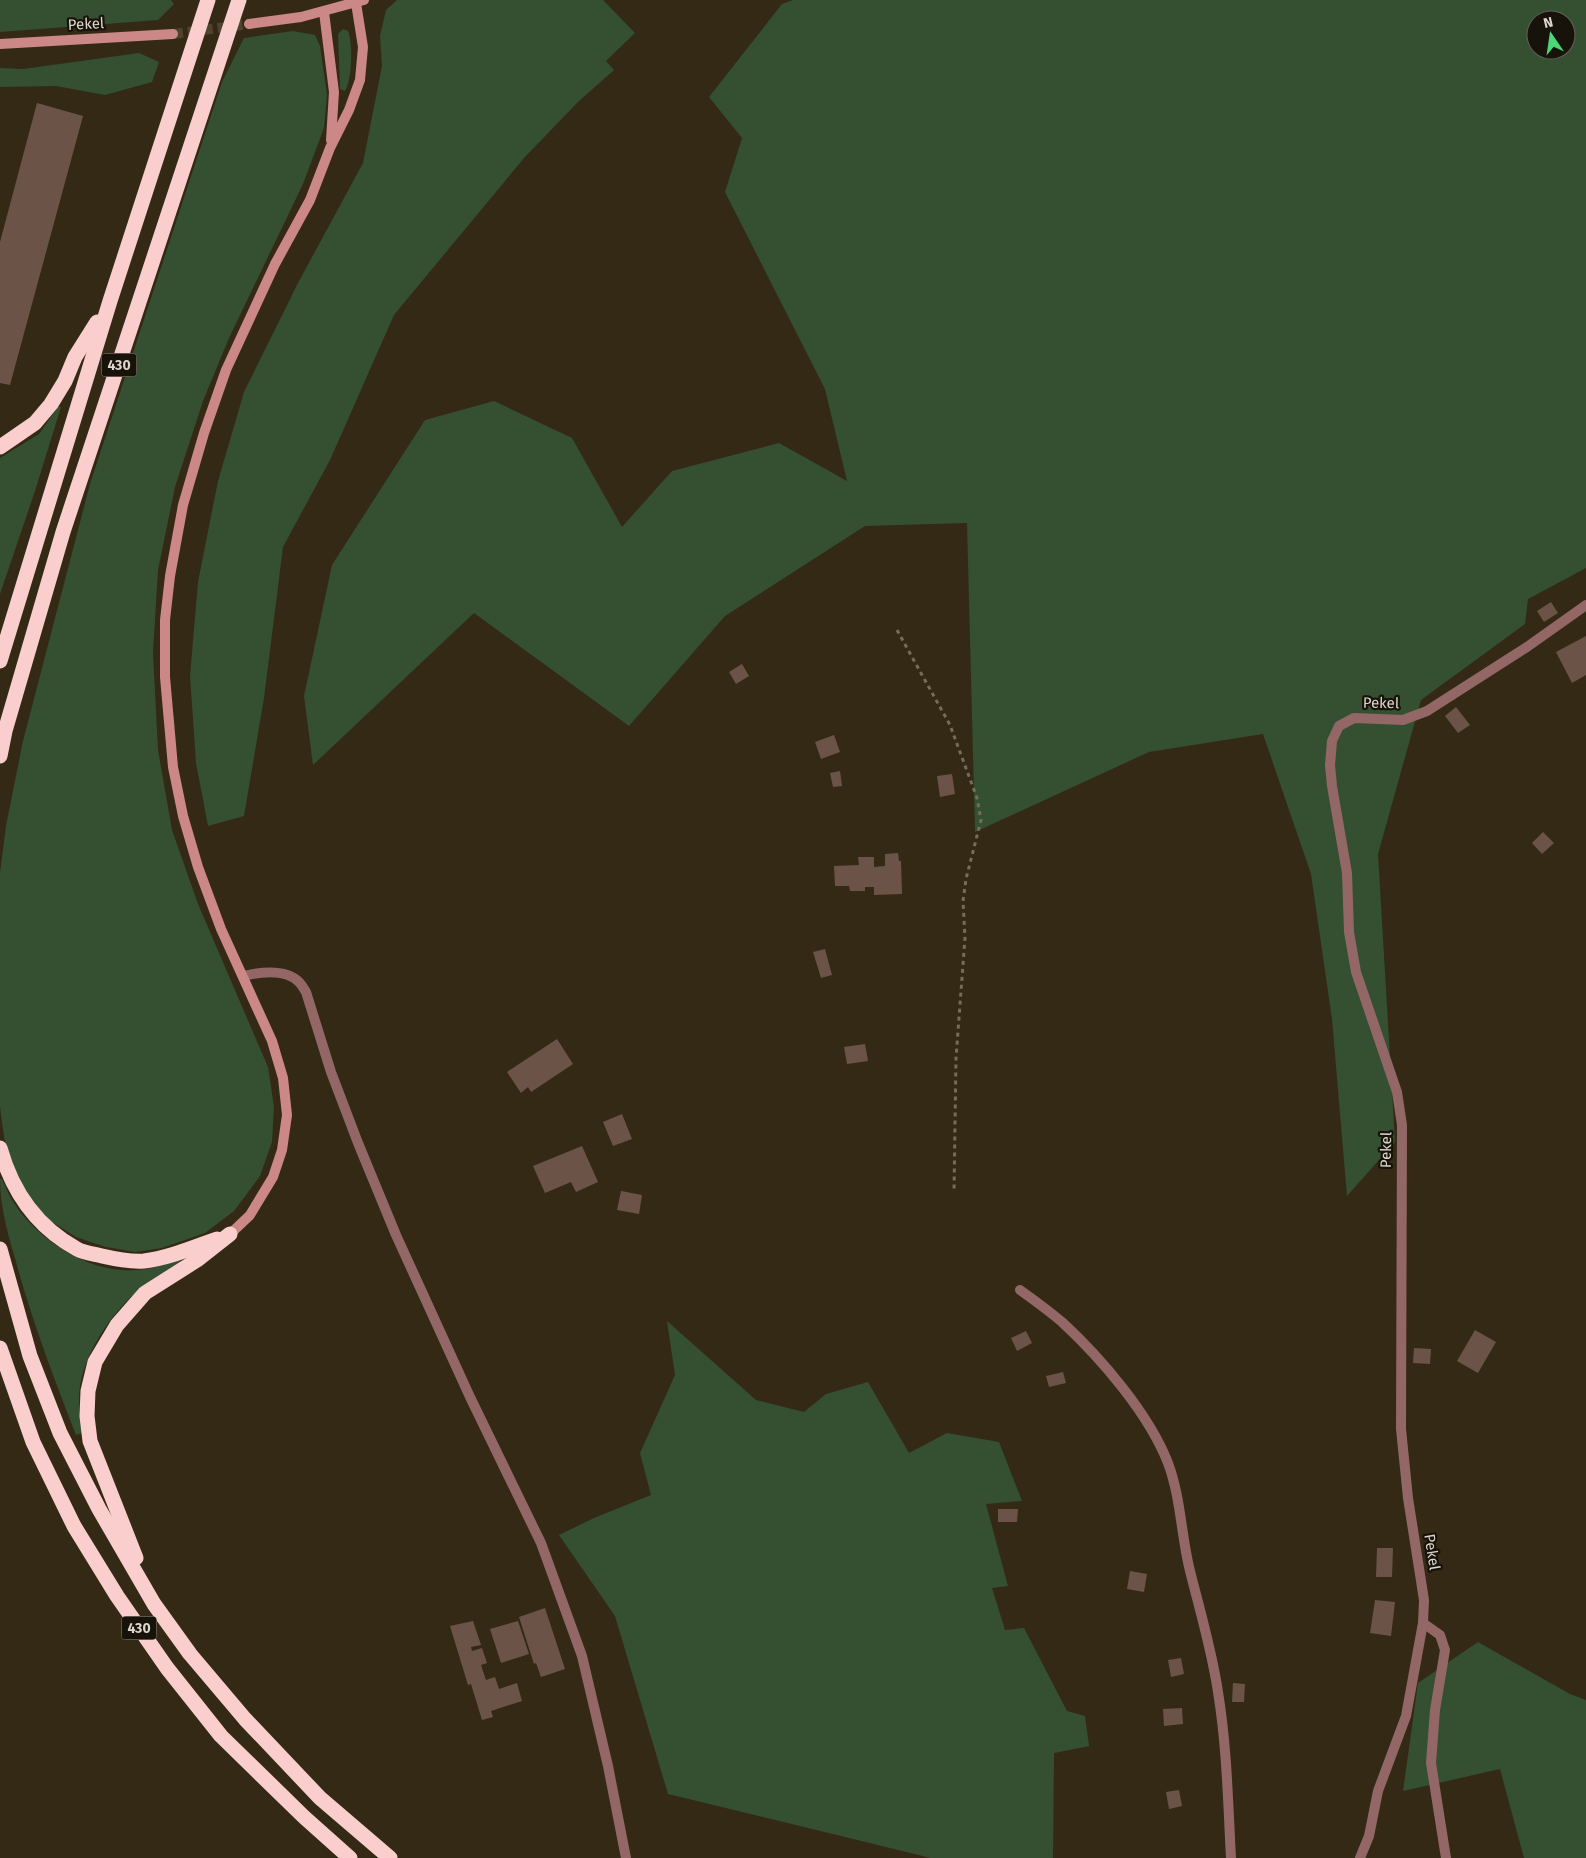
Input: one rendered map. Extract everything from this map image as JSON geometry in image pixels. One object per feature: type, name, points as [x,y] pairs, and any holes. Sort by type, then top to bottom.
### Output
[{"type":"highway","name":"430","points":[[0,661],[110,301],[208,0]]},
{"type":"highway","name":"430","points":[[0,756],[5,731],[63,532],[239,0]]},
{"type":"highway","points":[[0,447],[35,423],[50,404],[110,301]]},
{"type":"highway","points":[[0,1148],[6,1168],[23,1202],[43,1224],[78,1249],[116,1260],[144,1261],[179,1253],[230,1234]]},
{"type":"highway","points":[[154,1604],[90,1441],[86,1416],[88,1391],[95,1362],[117,1324],[145,1294],[197,1260],[230,1234]]},
{"type":"highway","name":"430","points":[[0,1249],[30,1356],[60,1433],[99,1508],[154,1604],[190,1654],[245,1718],[320,1798],[390,1858]]},
{"type":"highway","name":"430","points":[[0,1348],[33,1442],[74,1526],[116,1596],[167,1668],[221,1736],[304,1818],[350,1858]]},
{"type":"main road","points":[[230,1234],[250,1215],[273,1178],[282,1150],[287,1115],[282,1078],[272,1041],[222,928],[198,867],[183,816],[173,767],[165,677],[165,620],[170,576],[183,505],[204,433],[226,370],[276,264],[310,200],[330,148],[349,110],[360,80],[363,47],[360,2],[324,12],[249,24]]},
{"type":"main road","points":[[324,12],[334,92],[334,116],[330,148]]},
{"type":"main road","name":"Pekel","points":[[0,44],[173,34]]},
{"type":"street","name":"Pekel","points":[[1360,1858],[1369,1836],[1378,1791],[1406,1716],[1423,1623],[1424,1600],[1408,1498],[1401,1429],[1402,1125],[1397,1092],[1356,972],[1348,932],[1347,873],[1330,765],[1332,741],[1339,726],[1354,718],[1402,720],[1427,711],[1527,647],[1586,606]]},
{"type":"street","points":[[243,976],[259,972],[287,975],[299,982],[306,992],[331,1072],[396,1235],[470,1397],[541,1543],[582,1656],[608,1766],[626,1858]]},
{"type":"street","points":[[1020,1290],[1061,1322],[1099,1360],[1142,1417],[1168,1463],[1181,1511],[1189,1568],[1200,1606],[1218,1692],[1224,1740],[1231,1858]]},
{"type":"street","points":[[1423,1623],[1440,1635],[1445,1650],[1435,1710],[1431,1763],[1446,1858]]},
{"type":"path","points":[[897,630],[950,725],[977,798],[981,820],[966,879],[963,901],[965,938],[956,1058],[954,1192]]},
{"type":"green space","points":[[0,0],[171,0],[174,4],[158,20],[0,32]]},
{"type":"green space","points":[[397,0],[603,0],[635,33],[606,61],[614,70],[578,102],[524,158],[394,315],[330,460],[283,547],[264,698],[244,816],[208,826],[196,763],[190,676],[198,582],[218,481],[244,392],[298,283],[363,163],[382,66],[380,36],[386,10]]},
{"type":"green space","points":[[793,0],[1586,0],[1586,568],[1528,599],[1525,624],[1421,700],[1378,854],[1395,1142],[1347,1196],[1332,1019],[1311,874],[1263,734],[1149,752],[975,832],[967,523],[865,526],[725,616],[629,726],[474,613],[313,765],[304,696],[332,565],[425,420],[494,401],[572,438],[622,527],[672,471],[779,443],[847,481],[825,389],[725,192],[742,138],[709,97],[782,4]]},
{"type":"green space","points":[[343,29],[348,31],[350,36],[351,52],[349,79],[345,91],[340,89],[338,34]]},
{"type":"green space","points":[[293,31],[315,35],[320,46],[327,94],[324,128],[303,184],[229,338],[203,401],[175,487],[158,570],[153,653],[158,750],[172,830],[198,904],[268,1067],[274,1107],[272,1142],[260,1176],[234,1211],[205,1233],[162,1248],[135,1252],[106,1247],[76,1237],[49,1220],[30,1198],[12,1169],[4,1137],[0,1107],[0,873],[6,826],[23,741],[90,484],[222,82],[244,38]]},
{"type":"green space","points":[[139,53],[159,62],[152,82],[105,95],[56,86],[0,87],[0,68],[23,69]]},
{"type":"green space","points":[[58,407],[61,407],[0,594],[0,458],[39,434]]},
{"type":"green space","points":[[0,1179],[2,1179],[12,1200],[25,1218],[54,1244],[89,1263],[127,1270],[146,1269],[179,1259],[181,1263],[154,1279],[130,1298],[111,1319],[95,1344],[83,1371],[80,1385],[79,1399],[82,1433],[76,1435],[22,1284],[5,1221]]},
{"type":"green space","points":[[667,1321],[756,1400],[804,1412],[826,1394],[868,1382],[909,1453],[947,1433],[999,1442],[1022,1501],[986,1504],[1008,1586],[992,1588],[1005,1630],[1024,1628],[1067,1711],[1085,1716],[1089,1746],[1054,1753],[1053,1858],[931,1858],[668,1794],[615,1616],[559,1535],[594,1518],[651,1495],[640,1453],[675,1375]]},
{"type":"green space","points":[[1478,1642],[1570,1694],[1586,1700],[1586,1858],[1524,1858],[1500,1769],[1403,1791],[1418,1683]]},
{"type":"building","points":[[37,103],[83,116],[10,385],[0,383],[0,242]]},
{"type":"building","points":[[1551,602],[1558,613],[1544,622],[1537,611]]},
{"type":"building","points":[[1586,636],[1586,675],[1572,683],[1556,652]]},
{"type":"building","points":[[742,664],[749,676],[736,684],[729,672]]},
{"type":"building","points":[[1456,707],[1470,725],[1458,733],[1445,716]]},
{"type":"building","points":[[834,735],[840,752],[821,759],[815,742]]},
{"type":"building","points":[[840,771],[842,786],[833,787],[830,773]]},
{"type":"building","points":[[952,774],[955,794],[940,797],[937,776]]},
{"type":"building","points":[[1543,832],[1554,843],[1542,854],[1532,843]]},
{"type":"building","points":[[898,853],[899,861],[901,861],[902,894],[874,895],[874,887],[865,887],[865,891],[850,891],[849,886],[835,886],[834,866],[859,865],[858,857],[874,857],[874,867],[885,866],[885,854]]},
{"type":"building","points":[[825,949],[832,975],[821,978],[813,952]]},
{"type":"building","points":[[557,1039],[573,1064],[531,1092],[528,1087],[521,1093],[507,1072]]},
{"type":"building","points":[[865,1044],[868,1061],[847,1064],[844,1047]]},
{"type":"building","points":[[622,1114],[632,1139],[613,1146],[603,1122]]},
{"type":"building","points":[[582,1146],[598,1182],[576,1192],[571,1182],[545,1193],[533,1166]]},
{"type":"building","points":[[621,1191],[642,1195],[639,1214],[617,1210]]},
{"type":"building","points":[[1475,1330],[1496,1342],[1478,1373],[1457,1361]]},
{"type":"building","points":[[1026,1331],[1032,1343],[1017,1351],[1011,1338]]},
{"type":"building","points":[[1414,1348],[1431,1349],[1430,1364],[1413,1363]]},
{"type":"building","points":[[1063,1372],[1066,1383],[1049,1387],[1046,1376]]},
{"type":"building","points":[[998,1509],[1018,1509],[1017,1522],[998,1522]]},
{"type":"building","points":[[1377,1548],[1393,1548],[1392,1577],[1376,1577]]},
{"type":"building","points":[[1130,1571],[1147,1574],[1144,1592],[1127,1589]]},
{"type":"building","points":[[1375,1600],[1395,1602],[1391,1636],[1370,1633]]},
{"type":"building","points":[[545,1608],[565,1669],[541,1677],[536,1663],[534,1664],[519,1617]]},
{"type":"building","points":[[473,1621],[481,1645],[471,1647],[472,1651],[482,1648],[487,1663],[481,1665],[486,1680],[495,1677],[499,1689],[517,1683],[522,1701],[491,1711],[493,1717],[482,1720],[471,1684],[468,1685],[450,1626]]},
{"type":"building","points":[[518,1621],[529,1654],[501,1663],[490,1629]]},
{"type":"building","points":[[1181,1658],[1184,1674],[1171,1677],[1168,1660]]},
{"type":"building","points":[[1233,1683],[1245,1684],[1244,1702],[1232,1702]]},
{"type":"building","points":[[1182,1708],[1183,1724],[1164,1726],[1163,1709]]},
{"type":"building","points":[[1179,1790],[1182,1806],[1169,1809],[1166,1792]]},
{"type":"tunnel","points":[[173,34],[249,24]]}]
